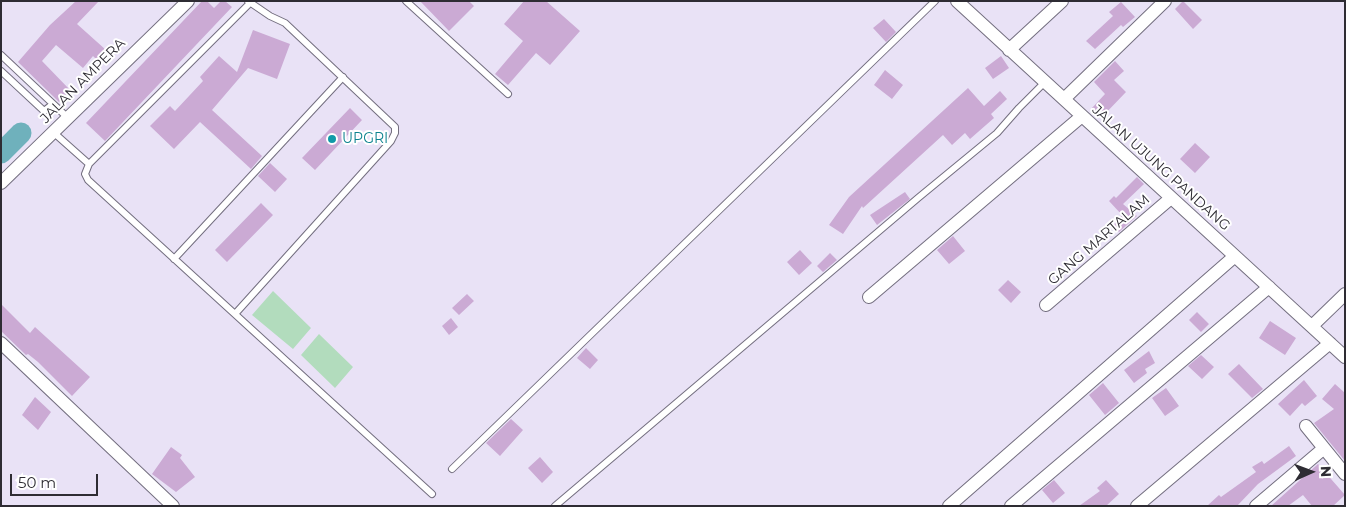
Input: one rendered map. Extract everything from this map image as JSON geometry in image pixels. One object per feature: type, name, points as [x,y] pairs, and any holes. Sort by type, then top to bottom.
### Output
[{"type":"street","name":"JALAN AMPERA","points":[[1,182],[188,1]]},
{"type":"street","name":"JALAN UJUNG PANDANG","points":[[957,1],[1345,357]]},
{"type":"street","points":[[1009,50],[1062,1]]},
{"type":"street","points":[[1064,99],[1165,1]]},
{"type":"street","points":[[869,297],[1082,116]]},
{"type":"street","name":"GANG MARTALAM","points":[[1046,306],[1171,198]]},
{"type":"street","points":[[949,506],[1235,256]]},
{"type":"street","points":[[1011,506],[1269,287]]},
{"type":"street","points":[[1312,326],[1345,294]]},
{"type":"street","points":[[1,343],[173,506]]},
{"type":"street","points":[[1137,506],[1330,343]]},
{"type":"street","points":[[1306,426],[1345,474]]},
{"type":"street","points":[[1256,506],[1323,449]]},
{"type":"lane","points":[[406,1],[508,94]]},
{"type":"lane","points":[[452,468],[935,1]]},
{"type":"lane","points":[[235,314],[391,141],[396,133],[395,127],[285,23],[249,2],[89,164],[85,174],[88,180],[432,494]]},
{"type":"lane","points":[[1,55],[67,117]]},
{"type":"lane","points":[[1,71],[44,111],[53,104]]},
{"type":"lane","points":[[174,258],[343,77]]},
{"type":"lane","points":[[555,506],[998,133],[1045,82]]},
{"type":"lane","points":[[53,132],[89,164]]},
{"type":"green space","points":[[273,291],[311,328],[293,349],[252,315]]},
{"type":"green space","points":[[319,334],[353,367],[335,388],[301,355]]},
{"type":"building","points":[[76,1],[99,1],[77,24],[106,50],[97,60],[93,56],[83,68],[56,45],[42,61],[71,91],[59,102],[18,62],[50,25]]},
{"type":"building","points":[[202,1],[207,1],[214,8],[221,1],[225,1],[232,7],[105,141],[86,123]]},
{"type":"building","points":[[420,1],[469,1],[474,6],[449,31]]},
{"type":"building","points":[[524,1],[546,1],[580,31],[550,65],[536,53],[508,85],[495,74],[523,41],[504,24]]},
{"type":"building","points":[[1183,1],[1202,20],[1193,29],[1175,9]]},
{"type":"building","points":[[1121,2],[1135,17],[1123,27],[1121,25],[1095,49],[1086,41],[1113,16],[1109,12]]},
{"type":"building","points":[[884,19],[896,32],[886,42],[873,28]]},
{"type":"building","points":[[253,30],[290,44],[277,79],[248,68],[212,110],[262,156],[251,169],[200,122],[174,149],[150,126],[170,106],[175,111],[203,81],[200,77],[219,56],[237,72]]},
{"type":"building","points":[[1001,56],[1009,68],[993,79],[985,68]]},
{"type":"building","points":[[1115,61],[1124,71],[1114,80],[1126,92],[1102,117],[1092,108],[1105,94],[1094,82]]},
{"type":"building","points":[[885,70],[903,85],[892,99],[874,85]]},
{"type":"building","points":[[968,88],[984,106],[1000,91],[1007,99],[991,114],[994,118],[970,139],[965,133],[952,145],[943,135],[863,208],[862,206],[843,234],[829,225],[849,197]]},
{"type":"building","name":"UPGRI","points":[[350,108],[362,120],[315,170],[302,158]]},
{"type":"building","points":[[1195,143],[1210,157],[1195,173],[1180,159]]},
{"type":"building","points":[[270,163],[287,179],[275,192],[258,176]]},
{"type":"building","points":[[1137,177],[1144,184],[1123,204],[1137,216],[1119,232],[1113,226],[1122,215],[1109,201],[1114,196],[1116,198]]},
{"type":"building","points":[[905,192],[910,199],[877,225],[870,215]]},
{"type":"building","points":[[261,203],[273,215],[227,262],[215,250]]},
{"type":"building","points":[[953,236],[965,251],[949,264],[937,250]]},
{"type":"building","points":[[800,250],[812,263],[799,275],[787,262]]},
{"type":"building","points":[[830,253],[837,260],[823,272],[817,266]]},
{"type":"building","points":[[1008,280],[1021,292],[1011,303],[998,290]]},
{"type":"building","points":[[467,294],[474,301],[459,315],[452,308]]},
{"type":"building","points":[[1,304],[30,333],[35,327],[90,377],[72,396],[38,362],[28,354],[26,355],[1,331]]},
{"type":"building","points":[[1197,312],[1209,324],[1201,332],[1189,320]]},
{"type":"building","points":[[451,318],[458,327],[449,335],[442,326]]},
{"type":"building","points":[[1270,321],[1296,338],[1285,355],[1259,338]]},
{"type":"building","points":[[586,348],[598,360],[590,369],[577,358]]},
{"type":"building","points":[[1149,351],[1155,363],[1145,369],[1147,373],[1134,383],[1124,370]]},
{"type":"building","points":[[1201,355],[1214,367],[1202,379],[1188,366]]},
{"type":"building","points":[[1239,364],[1263,389],[1252,398],[1228,374]]},
{"type":"building","points":[[1304,380],[1317,396],[1305,406],[1302,403],[1290,416],[1278,404]]},
{"type":"building","points":[[1103,383],[1119,403],[1105,415],[1089,395]]},
{"type":"building","points":[[1335,384],[1345,393],[1345,461],[1314,423],[1334,409],[1322,399]]},
{"type":"building","points":[[1166,388],[1179,406],[1165,416],[1152,398]]},
{"type":"building","points":[[35,397],[51,412],[38,430],[22,415]]},
{"type":"building","points":[[511,419],[523,430],[500,456],[486,443]]},
{"type":"building","points":[[1289,446],[1296,456],[1258,484],[1237,506],[1207,506],[1219,495],[1221,497],[1256,472],[1252,467],[1262,461],[1264,464]]},
{"type":"building","points":[[171,447],[182,455],[180,458],[195,477],[176,492],[152,474]]},
{"type":"building","points":[[540,457],[553,472],[542,483],[528,468]]},
{"type":"building","points":[[1318,464],[1345,495],[1333,506],[1312,506],[1303,495],[1288,506],[1271,506]]},
{"type":"building","points":[[1054,480],[1065,493],[1053,503],[1042,490]]},
{"type":"building","points":[[1106,480],[1119,494],[1106,506],[1079,506],[1100,491],[1097,488]]},
{"type":"waterway","points":[[1,153],[21,133]]},
{"type":"place","name":"UPGRI","points":[[332,139]]}]
